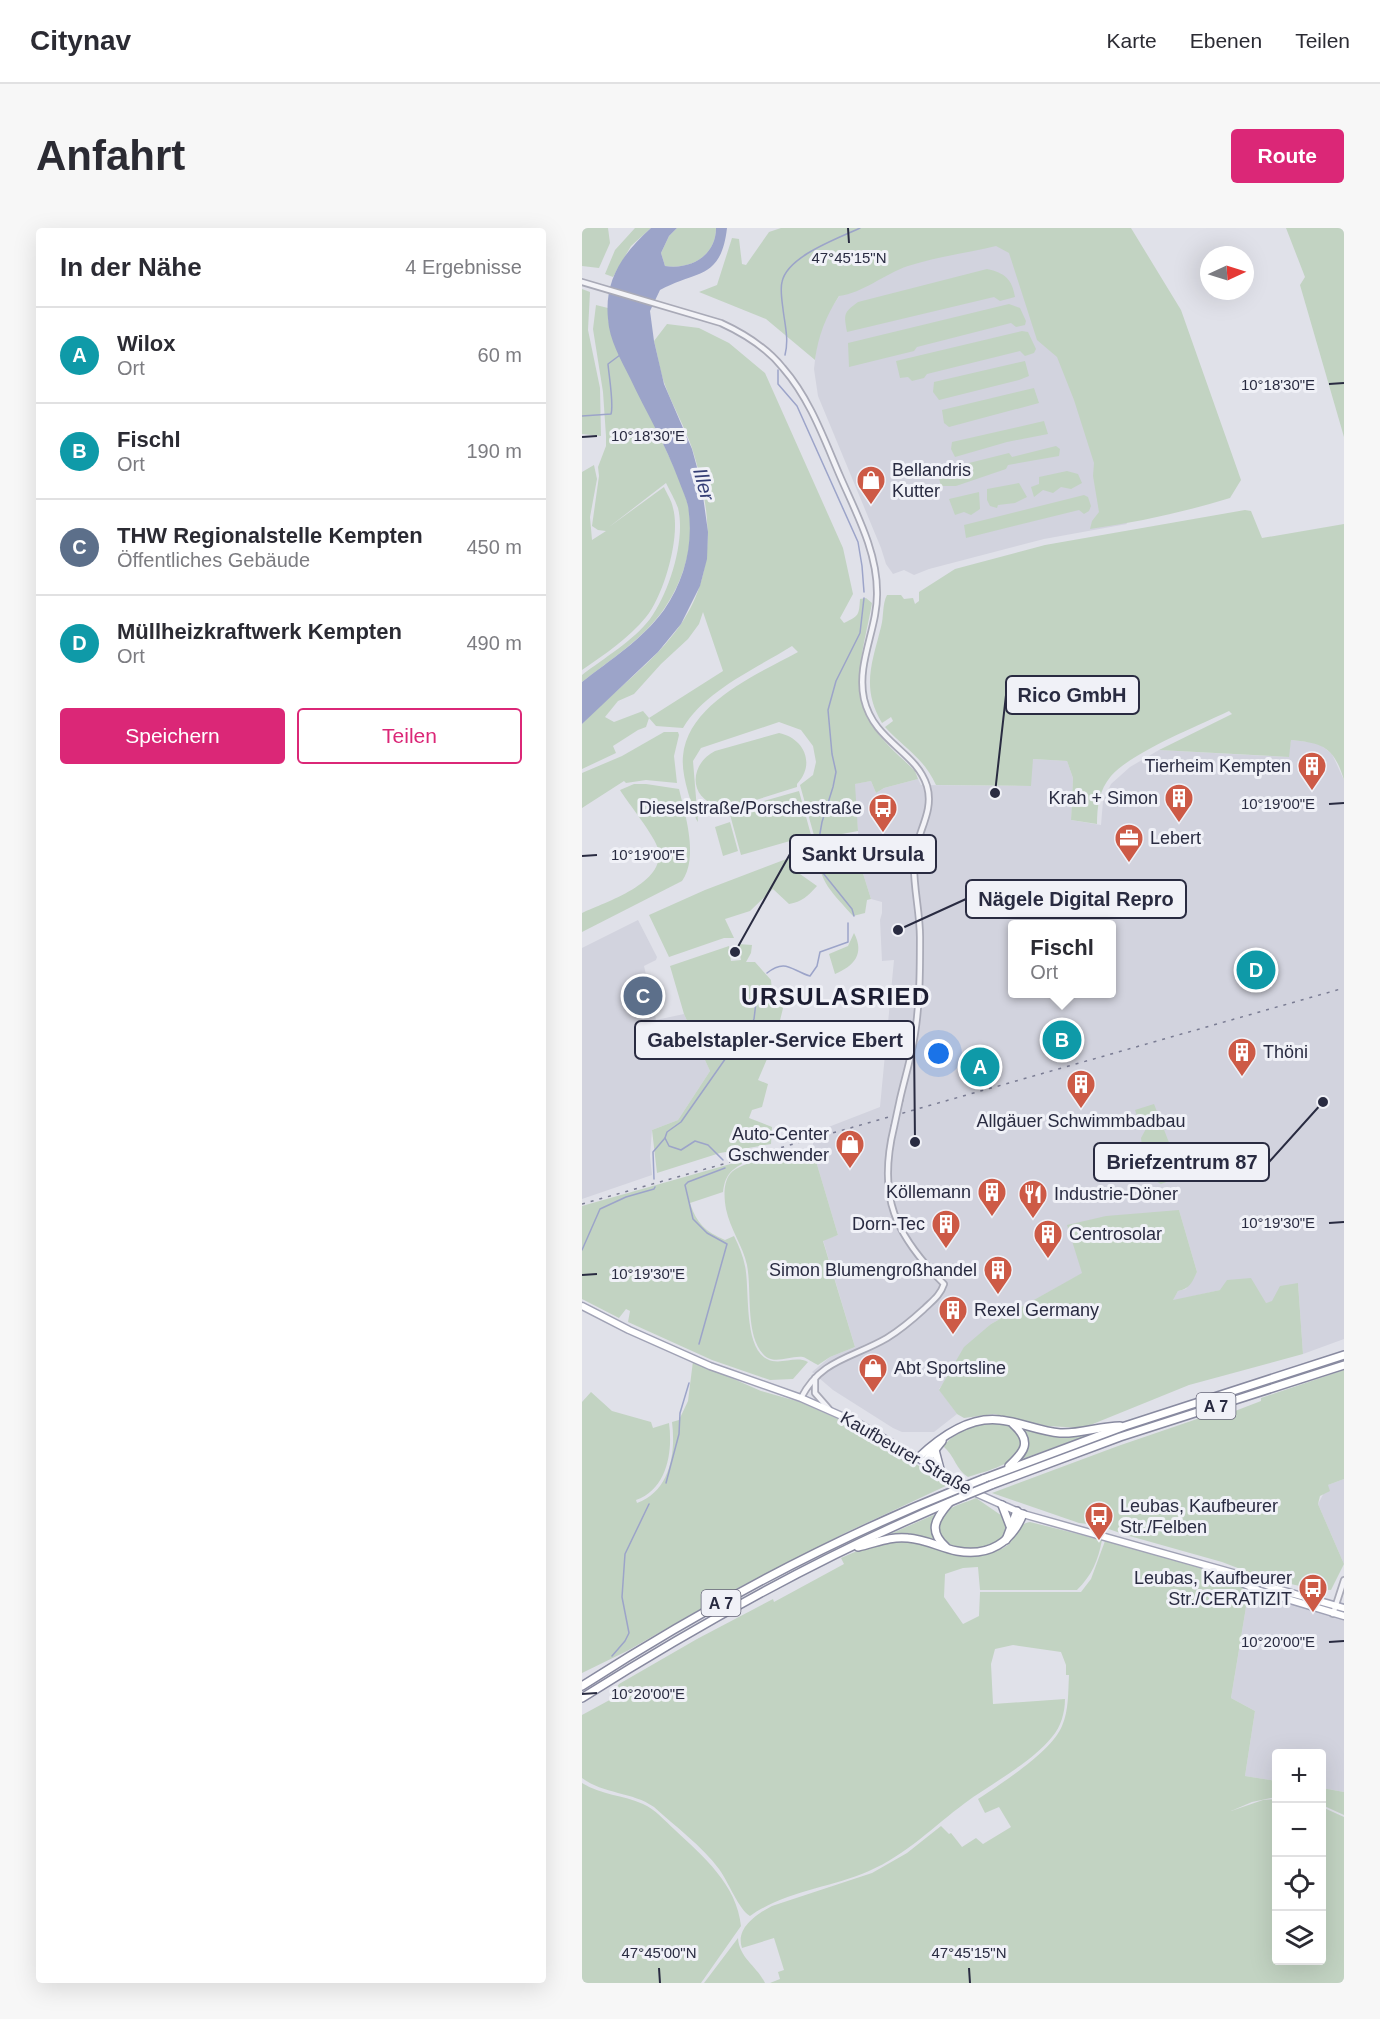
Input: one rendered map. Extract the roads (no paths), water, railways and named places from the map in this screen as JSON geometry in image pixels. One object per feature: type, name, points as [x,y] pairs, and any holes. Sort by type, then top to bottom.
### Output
[{"type":"highway","name":"A 7","points":[[582,1686],[630,1655],[791,1566],[943,1495],[1125,1426],[1344,1354]]},
{"type":"highway","name":"A 7","points":[[582,1698],[710,1620],[847,1548],[950,1502],[1120,1437],[1344,1365]]},
{"type":"highway","points":[[922,1460],[932,1445],[974,1422],[991,1420],[1011,1422],[1059,1433],[1086,1432],[1110,1426],[1125,1426]]},
{"type":"highway","points":[[1005,1470],[1020,1457],[1024,1447],[1022,1435],[1011,1422]]},
{"type":"highway","points":[[922,1460],[935,1450],[943,1439]]},
{"type":"highway","points":[[935,1450],[941,1473]]},
{"type":"highway","points":[[948,1549],[938,1537],[935,1526],[939,1515],[950,1502]]},
{"type":"highway","points":[[1002,1505],[1010,1526]]},
{"type":"highway","points":[[847,1548],[900,1537],[967,1552],[984,1550],[1006,1541],[1014,1532],[1020,1512]]},
{"type":"highway","points":[[1006,1541],[1010,1526],[1020,1512]]},
{"type":"main road","name":"Kaufbeurer Straße","points":[[582,1305],[710,1366],[801,1398],[860,1424],[972,1491],[1002,1505],[1204,1566]]},
{"type":"main road","points":[[1204,1566],[1344,1608]]},
{"type":"main road","points":[[1204,1566],[1260,1591],[1344,1616]]},
{"type":"street","points":[[582,282],[721,323],[766,350],[798,387],[810,408],[864,532],[874,563],[877,593],[863,671],[864,699],[875,724],[884,737],[912,761],[928,788],[929,803],[926,820],[918,840],[914,861],[920,930],[919,992],[915,1035],[888,1161],[890,1201],[907,1242],[944,1284],[941,1293],[906,1324],[886,1338],[829,1365],[815,1376],[801,1398]]},
{"type":"street","points":[[815,1376],[815,1393],[831,1411]]},
{"type":"street","points":[[1333,1614],[1344,1580]]},
{"type":"water","points":[[651,228],[677,228],[669,236],[661,253],[665,266],[674,267],[684,266],[700,259],[712,246],[716,228],[727,228],[724,245],[713,265],[705,271],[660,290],[650,311],[664,384],[692,449],[701,482],[708,532],[707,559],[700,586],[681,624],[658,652],[582,724],[582,682],[636,640],[664,610],[682,574],[689,547],[690,520],[685,497],[668,454],[616,349],[609,327],[608,305],[612,280],[624,257]]},
{"type":"waterway","points":[[785,355],[787,338],[781,288],[786,273],[803,256],[860,228]]},
{"type":"waterway","points":[[582,416],[611,414],[612,397],[608,364],[620,355]]},
{"type":"waterway","points":[[778,370],[778,384],[797,406],[858,542],[864,592]]},
{"type":"waterway","points":[[819,839],[836,772],[828,710],[836,681],[860,633],[864,598]]},
{"type":"waterway","points":[[820,852],[823,873],[852,909],[854,916]]},
{"type":"waterway","points":[[767,973],[779,966],[784,966],[810,976],[817,966],[820,952],[848,942],[848,923]]},
{"type":"waterway","points":[[723,1160],[708,1145],[695,1141],[681,1150],[669,1146],[665,1138],[667,1132],[681,1122],[728,1055],[747,1033],[754,1019],[757,994]]},
{"type":"waterway","points":[[654,1179],[653,1152],[665,1138]]},
{"type":"waterway","points":[[699,1344],[727,1244],[707,1233],[693,1219],[685,1185],[725,1168]]},
{"type":"waterway","points":[[582,1250],[600,1209],[655,1187]]},
{"type":"waterway","points":[[666,1483],[679,1434],[680,1413],[689,1383]]},
{"type":"waterway","points":[[612,1656],[629,1633],[622,1597],[625,1554],[649,1504]]},
{"type":"railway","points":[[582,1204],[1344,988]]},
{"type":"place","name":"Bellandris Kutter","points":[[871,506]]},
{"type":"place","name":"Tierheim Kempten","points":[[1312,792]]},
{"type":"place","name":"Rico GmbH","points":[[995,793]]},
{"type":"place","name":"Krah + Simon","points":[[1179,824]]},
{"type":"place","name":"Dieselstraße/Porschestraße","points":[[883,834]]},
{"type":"place","name":"Lebert","points":[[1129,864]]},
{"type":"place","name":"Nägele Digital Repro","points":[[898,930]]},
{"type":"place","name":"Sankt Ursula","points":[[735,952]]},
{"type":"place","name":"Müllheizkraftwerk Kempten","points":[[1256,970]]},
{"type":"place","name":"THW Regionalstelle Kempten","points":[[643,996]]},
{"type":"place","name":"Fischl","points":[[1062,1040]]},
{"type":"place","name":"Wilox","points":[[980,1067]]},
{"type":"place","name":"Thöni","points":[[1242,1078]]},
{"type":"place","name":"Briefzentrum 87","points":[[1323,1102]]},
{"type":"place","name":"Allgäuer Schwimmbadbau","points":[[1081,1110]]},
{"type":"place","name":"Gabelstapler-Service Ebert","points":[[915,1142]]},
{"type":"place","name":"Auto-Center Gschwender","points":[[850,1170]]},
{"type":"place","name":"Köllemann","points":[[992,1218]]},
{"type":"place","name":"Industrie-Döner","points":[[1033,1220]]},
{"type":"place","name":"Dorn-Tec","points":[[946,1250]]},
{"type":"place","name":"Centrosolar","points":[[1048,1260]]},
{"type":"place","name":"Simon Blumengroßhandel","points":[[998,1296]]},
{"type":"place","name":"Rexel Germany","points":[[953,1336]]},
{"type":"place","name":"Abt Sportsline","points":[[873,1394]]},
{"type":"place","name":"Leubas, Kaufbeurer Str./Felben","points":[[1099,1542]]},
{"type":"place","name":"Leubas, Kaufbeurer Str./CERATIZIT","points":[[1313,1614]]},
{"type":"district","name":"URSULASRIED","points":[[836,997]]},
{"type":"water label","name":"Iller","points":[[704,484]]}]
